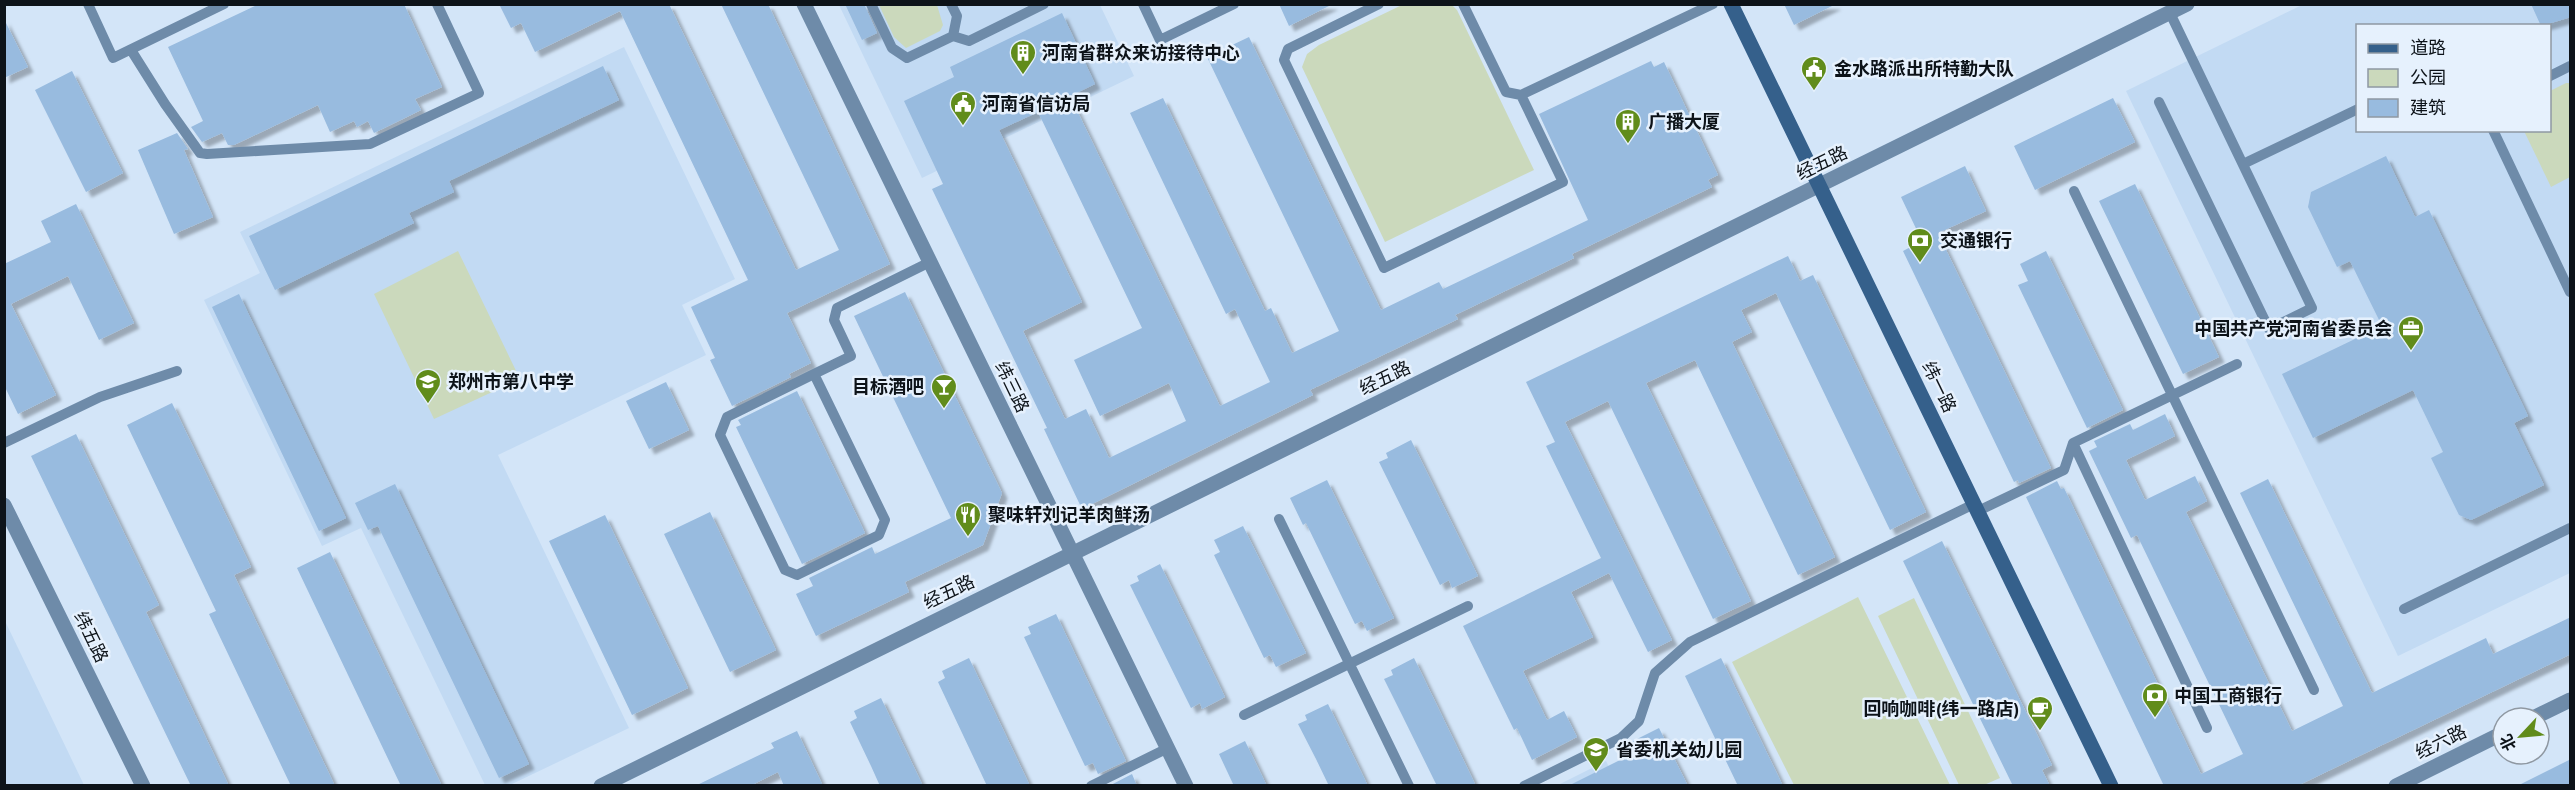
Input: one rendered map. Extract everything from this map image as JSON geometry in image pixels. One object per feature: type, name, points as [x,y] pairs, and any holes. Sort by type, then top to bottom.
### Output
[{"type":"street","name":"纬三路","points":[[804,4],[1186,786]]},
{"type":"street","name":"纬一路","points":[[1731,4],[2111,786]]},
{"type":"street","name":"经五路","points":[[601,786],[2187,4]]},
{"type":"street","name":"纬五路","points":[[4,505],[143,786]]},
{"type":"street","points":[[2551,709],[2571,700]]},
{"type":"street","name":"经六路","points":[[2396,786],[2491,739]]},
{"type":"lane","points":[[88,4],[113,58],[224,4]]},
{"type":"lane","points":[[131,50],[165,104],[200,153],[370,144],[479,93],[437,4]]},
{"type":"lane","points":[[871,4],[892,48],[907,58],[953,36],[969,41],[1044,4]]},
{"type":"lane","points":[[951,4],[957,16],[953,36]]},
{"type":"lane","points":[[1143,4],[1160,40],[1234,4]]},
{"type":"lane","points":[[1379,4],[1288,49],[1284,60],[1384,268],[1563,182],[1521,95]]},
{"type":"lane","points":[[1463,4],[1506,92],[1521,95],[1713,4]]},
{"type":"lane","points":[[2159,102],[2269,329],[2312,308],[2170,13]]},
{"type":"lane","points":[[2551,76],[2571,66]]},
{"type":"lane","points":[[2243,164],[2356,110]]},
{"type":"lane","points":[[2494,132],[2571,292]]},
{"type":"lane","points":[[2074,191],[2314,690]]},
{"type":"lane","points":[[814,374],[885,520],[879,535],[797,575],[785,570],[720,435],[727,417],[814,374],[851,356],[834,321],[837,308],[930,262]]},
{"type":"lane","points":[[1524,786],[1621,738],[1639,721],[1655,673],[1690,642],[1976,508],[2064,470],[2073,443],[2237,364]]},
{"type":"lane","points":[[4,443],[100,397],[177,371]]},
{"type":"lane","points":[[2073,443],[2207,728]]},
{"type":"lane","points":[[1280,519],[1409,786]]},
{"type":"lane","points":[[2404,609],[2571,528]]},
{"type":"lane","points":[[1244,715],[1468,606]]},
{"type":"lane","points":[[1091,786],[1168,748]]},
{"type":"shaded area","name":"河南省信访局","points":[[839,5],[1100,5],[1134,76],[922,178]]},
{"type":"shaded area","name":"中国共产党河南省委员会","points":[[2302,5],[2570,5],[2570,573],[2398,656],[2126,91]]},
{"type":"shaded area","name":"郑州市第八中学","points":[[624,47],[735,279],[682,305],[706,355],[498,455],[629,728],[510,785],[485,785],[361,528],[322,546],[204,300],[260,273],[240,232]]},
{"type":"shaded area","points":[[5,621],[84,785],[5,785]]},
{"type":"shaded area","name":"省委机关幼儿园","points":[[1606,761],[1618,785],[1556,786]]},
{"type":"green space","points":[[1404,4],[1452,5],[1457,10],[1534,170],[1385,242],[1302,67],[1307,54],[1319,45]]},
{"type":"green space","points":[[879,5],[937,5],[943,25],[940,31],[906,48],[894,37]]},
{"type":"green space","points":[[2570,83],[2570,177],[2551,187],[2524,132],[2551,132],[2551,90]]},
{"type":"green space","points":[[458,251],[520,379],[434,419],[374,294]]},
{"type":"green space","points":[[1858,597],[1950,785],[1794,785],[1732,662]]},
{"type":"green space","points":[[1914,598],[2000,778],[1984,785],[1959,785],[1878,616]]},
{"type":"building","points":[[259,4],[404,4],[442,87],[415,99],[421,110],[374,133],[368,121],[357,127],[354,121],[330,132],[318,105],[234,145],[228,145],[222,133],[202,142],[191,127],[203,121],[168,47]]},
{"type":"building","points":[[499,4],[669,4],[796,270],[839,250],[721,4],[768,4],[890,264],[787,313],[811,363],[789,374],[791,377],[732,406],[710,360],[715,358],[691,307],[748,280],[620,11],[535,52],[521,23],[511,28]]},
{"type":"building","points":[[845,4],[864,4],[877,33],[862,40]]},
{"type":"building","points":[[1279,4],[1333,4],[1289,26]]},
{"type":"building","points":[[1784,4],[1836,4],[1794,25]]},
{"type":"building","points":[[2531,4],[2571,4],[2571,17],[2540,24]]},
{"type":"building","points":[[1062,13],[1095,84],[1070,96],[1220,406],[1270,382],[1235,309],[1226,314],[1130,113],[1163,98],[1265,311],[1271,308],[1292,353],[1339,331],[1207,57],[1249,37],[1381,310],[1439,282],[1443,289],[1588,220],[1539,114],[1651,61],[1654,67],[1664,62],[1718,175],[1708,180],[1712,187],[1572,254],[1574,258],[1455,315],[1458,319],[1310,390],[1313,395],[1082,509],[1044,429],[1047,428],[932,189],[943,184],[904,101],[954,77],[950,67]],"holes":[[[1038,112],[1142,328],[1074,360],[1100,416],[1169,383],[1186,421],[1109,458],[1086,409],[1065,419],[1023,331],[1082,302],[999,130]]]},
{"type":"building","points":[[4,19],[28,67],[4,78]]},
{"type":"building","points":[[603,66],[619,100],[449,181],[454,192],[409,213],[414,223],[275,290],[249,236]]},
{"type":"building","points":[[72,71],[123,173],[86,192],[35,90]]},
{"type":"building","points":[[2113,98],[2135,142],[2035,190],[2014,146]]},
{"type":"building","points":[[177,133],[188,149],[184,150],[213,217],[174,234],[138,150]]},
{"type":"building","points":[[2386,156],[2415,217],[2429,210],[2528,416],[2514,423],[2544,485],[2471,520],[2459,515],[2431,458],[2443,452],[2413,390],[2313,438],[2282,374],[2382,326],[2350,261],[2337,267],[2308,207],[2311,192]]},
{"type":"building","points":[[1965,166],[1986,211],[1938,233],[2051,468],[2019,483],[2018,480],[2014,482],[1903,251],[1922,241],[1901,197]]},
{"type":"building","points":[[2135,184],[2219,357],[2183,374],[2099,201]]},
{"type":"building","points":[[76,204],[134,323],[99,340],[68,276],[11,304],[56,395],[18,414],[4,385],[4,264],[51,242],[41,221]]},
{"type":"building","points":[[2046,251],[2123,410],[2087,428],[2018,285],[2028,281],[2020,264]]},
{"type":"building","points":[[1788,256],[1800,281],[1813,275],[1926,512],[1890,530],[1776,293],[1741,310],[1752,332],[1732,342],[1835,557],[1798,575],[1695,360],[1646,383],[1751,601],[1713,619],[1608,401],[1565,422],[1672,640],[1648,652],[1609,573],[1571,592],[1593,637],[1523,671],[1547,720],[1564,711],[1577,737],[1532,760],[1517,728],[1514,730],[1463,626],[1601,558],[1546,446],[1555,442],[1526,382]]},
{"type":"building","points":[[905,292],[1002,493],[983,545],[905,582],[909,592],[816,636],[796,594],[813,586],[809,578],[872,547],[875,554],[951,518],[854,316]]},
{"type":"building","points":[[239,294],[346,518],[319,531],[212,307]]},
{"type":"building","points":[[666,382],[689,430],[649,449],[626,401]]},
{"type":"building","points":[[797,391],[865,533],[802,564],[736,427],[741,425],[738,420]]},
{"type":"building","points":[[172,403],[251,567],[234,575],[335,786],[291,786],[209,614],[216,611],[127,425]]},
{"type":"building","points":[[2165,414],[2175,436],[2126,460],[2145,500],[2195,476],[2207,501],[2186,512],[2292,731],[2343,706],[2240,493],[2268,479],[2372,693],[2486,638],[2493,654],[2571,617],[2571,654],[2297,786],[2164,786],[2026,497],[2057,481],[2061,489],[2064,488],[2201,774],[2243,754],[2137,535],[2131,538],[2089,451],[2097,447],[2094,441],[2130,424],[2133,430]]},
{"type":"building","points":[[76,434],[159,605],[146,612],[229,786],[191,786],[31,456]]},
{"type":"building","points":[[1411,440],[1478,576],[1452,588],[1449,580],[1440,585],[1379,462],[1388,458],[1386,453]]},
{"type":"building","points":[[1327,480],[1394,618],[1367,631],[1362,621],[1355,624],[1306,523],[1303,525],[1290,498]]},
{"type":"building","points":[[395,484],[529,764],[499,778],[378,526],[368,530],[355,503]]},
{"type":"building","points":[[710,512],[776,650],[730,672],[664,534]]},
{"type":"building","points":[[605,515],[688,688],[632,715],[549,541]]},
{"type":"building","points":[[1243,526],[1306,653],[1276,667],[1270,655],[1264,658],[1214,555],[1220,552],[1214,540]]},
{"type":"building","points":[[1942,541],[2052,765],[2042,770],[2050,786],[2013,786],[1903,561]]},
{"type":"building","points":[[330,552],[442,786],[401,786],[297,568]]},
{"type":"building","points":[[1160,564],[1225,697],[1202,709],[1200,703],[1191,708],[1130,585],[1139,581],[1137,576]]},
{"type":"building","points":[[1056,614],[1126,761],[1098,774],[1093,763],[1085,766],[1024,637],[1031,634],[1028,627]]},
{"type":"building","points":[[969,658],[1030,786],[987,786],[938,682],[945,678],[942,671]]},
{"type":"building","points":[[1414,658],[1476,786],[1437,786],[1384,679],[1393,675],[1391,670]]},
{"type":"building","points":[[1721,658],[1783,786],[1738,786],[1685,676]]},
{"type":"building","points":[[881,698],[923,786],[880,786],[850,722],[857,718],[854,711]]},
{"type":"building","points":[[1328,704],[1368,786],[1329,786],[1298,724],[1307,720],[1305,715]]},
{"type":"building","points":[[1659,728],[1688,786],[1568,786],[1628,756],[1623,746]]},
{"type":"building","points":[[797,731],[823,786],[784,786],[778,772],[750,786],[695,786],[774,748],[771,743]]},
{"type":"building","points":[[1245,741],[1267,786],[1234,786],[1219,754]]},
{"type":"building","points":[[2571,759],[2571,786],[2517,786]]},
{"type":"building","points":[[1132,774],[1137,786],[1109,786]]},
{"type":"place","name":"河南省群众来访接待中心","points":[[1023,76]]},
{"type":"place","name":"金水路派出所特勤大队","points":[[1814,92]]},
{"type":"place","name":"河南省信访局","points":[[963,127]]},
{"type":"place","name":"广播大厦","points":[[1628,145]]},
{"type":"place","name":"交通银行","points":[[1920,264]]},
{"type":"place","name":"中国共产党河南省委员会","points":[[2411,352]]},
{"type":"place","name":"郑州市第八中学","points":[[428,405]]},
{"type":"place","name":"目标酒吧","points":[[944,410]]},
{"type":"place","name":"聚味轩刘记羊肉鲜汤","points":[[968,538]]},
{"type":"place","name":"中国工商银行","points":[[2155,719]]},
{"type":"place","name":"回响咖啡(纬一路店)","points":[[2040,732]]},
{"type":"place","name":"省委机关幼儿园","points":[[1596,773]]}]
